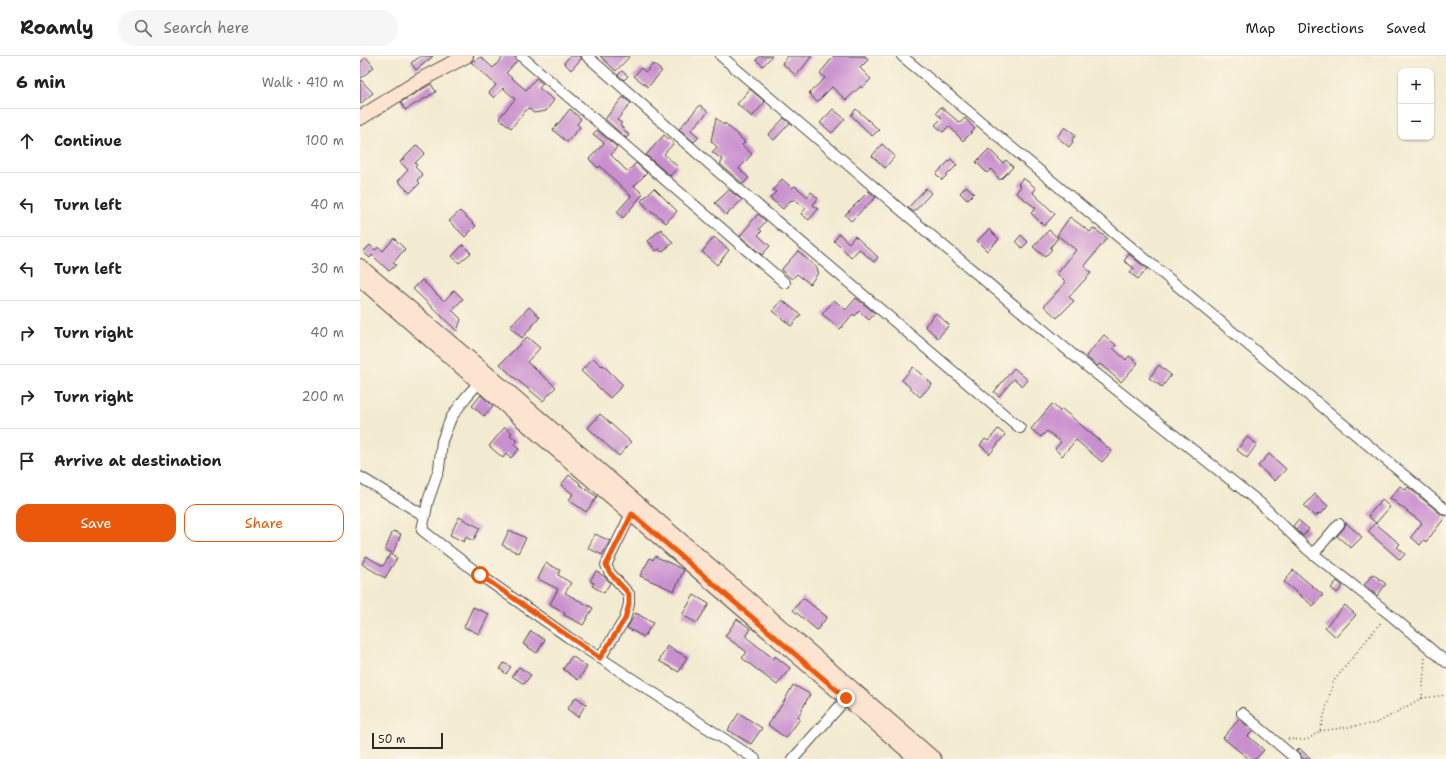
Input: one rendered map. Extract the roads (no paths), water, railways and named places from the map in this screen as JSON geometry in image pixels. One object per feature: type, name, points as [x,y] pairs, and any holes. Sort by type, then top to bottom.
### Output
[{"type":"main road","points":[[360,118],[424,78],[466,56]]},
{"type":"main road","points":[[360,266],[632,514],[856,702],[934,759]]},
{"type":"main road","points":[[360,279],[484,378],[856,702],[917,759]]},
{"type":"street","points":[[521,56],[785,283]]},
{"type":"street","points":[[587,56],[722,175],[1020,428]]},
{"type":"street","points":[[721,56],[1084,364],[1260,502],[1313,554],[1388,613],[1446,662]]},
{"type":"street","points":[[902,56],[1446,510]]},
{"type":"street","points":[[484,378],[466,397],[451,418],[442,440],[439,469],[422,530],[480,575],[600,658],[754,759]]},
{"type":"street","points":[[360,477],[425,516]]},
{"type":"street","points":[[600,658],[625,619],[629,604],[629,594],[610,573],[606,565],[632,514]]},
{"type":"street","points":[[1313,554],[1339,524]]},
{"type":"street","points":[[793,759],[856,702]]},
{"type":"street","points":[[1242,713],[1296,759]]}]
